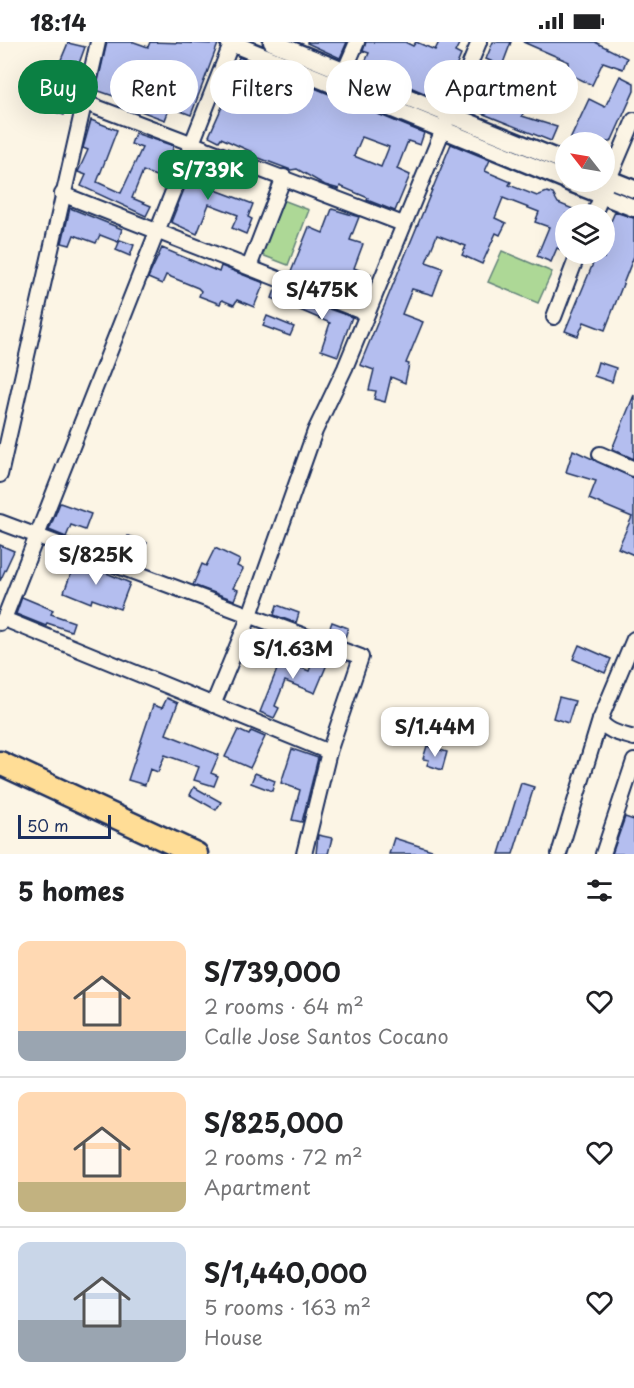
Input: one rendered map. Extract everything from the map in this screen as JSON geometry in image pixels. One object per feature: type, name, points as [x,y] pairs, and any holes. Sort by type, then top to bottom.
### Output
[{"type":"highway","points":[[0,763],[196,854]]},
{"type":"street","points":[[94,60],[98,42]]},
{"type":"street","points":[[329,752],[2,621],[231,42],[555,176]]},
{"type":"street","points":[[272,42],[326,64]]},
{"type":"street","points":[[349,60],[357,42]]},
{"type":"street","points":[[472,60],[479,42]]},
{"type":"street","points":[[98,108],[403,224]]},
{"type":"street","points":[[0,475],[80,114]]},
{"type":"street","points":[[213,705],[250,615],[315,431],[345,368],[365,313],[449,114],[555,157]]},
{"type":"street","points":[[615,159],[634,120]]},
{"type":"street","points":[[249,267],[284,177]]},
{"type":"street","points":[[615,182],[634,189]]},
{"type":"street","points":[[594,192],[634,208]]},
{"type":"street","points":[[598,204],[602,192]]},
{"type":"street","points":[[62,194],[365,313]]},
{"type":"street","points":[[554,317],[574,264]]},
{"type":"street","points":[[600,454],[634,469]]},
{"type":"street","points":[[0,522],[361,657],[329,752],[304,854]]},
{"type":"street","points":[[559,854],[600,720],[634,639]]},
{"type":"street","points":[[600,720],[604,727],[611,731],[634,738]]},
{"type":"street","points":[[603,854],[634,761]]},
{"type":"green space","points":[[283,200],[309,210],[288,265],[262,255]]},
{"type":"green space","points":[[502,251],[552,272],[538,303],[488,282]]},
{"type":"building","points":[[107,42],[134,42],[148,47],[150,42],[218,44],[198,97],[198,60],[110,60],[110,95],[98,91]]},
{"type":"building","points":[[307,42],[347,42],[340,58],[307,43]]},
{"type":"building","points":[[366,42],[405,42],[413,46],[416,42],[435,50],[439,42],[460,42],[455,52],[461,55],[459,60],[424,60],[424,93],[412,88],[412,60],[366,60],[369,53],[363,51]]},
{"type":"building","points":[[493,42],[511,42],[504,60],[486,59]]},
{"type":"building","points":[[523,42],[595,42],[627,58],[623,69],[603,62],[592,85],[578,78],[578,60],[564,60]]},
{"type":"building","points":[[68,43],[85,47],[80,60],[61,60]]},
{"type":"building","points":[[620,76],[634,83],[634,91],[615,133],[574,132],[589,99],[605,107]]},
{"type":"building","points":[[314,88],[326,93],[326,114],[378,114],[424,133],[420,145],[408,141],[397,169],[410,175],[395,211],[340,186],[339,189],[325,185],[297,169],[291,170],[251,155],[252,152],[221,138],[219,141],[209,136],[219,114],[314,114]],"holes":[[[362,137],[389,147],[381,167],[354,156]]]},
{"type":"building","points":[[149,114],[167,114],[165,120]]},
{"type":"building","points":[[484,114],[523,114],[522,116],[557,127],[551,141]]},
{"type":"building","points":[[91,120],[117,130],[97,182],[121,193],[142,148],[131,144],[135,133],[174,146],[161,178],[143,171],[132,198],[151,206],[146,216],[81,186],[86,175],[78,172],[88,150],[83,148]]},
{"type":"building","points":[[451,144],[490,160],[485,171],[511,182],[509,185],[537,196],[547,192],[553,194],[560,204],[555,204],[555,253],[551,262],[537,256],[549,227],[535,222],[539,212],[503,198],[495,218],[506,223],[500,235],[496,233],[482,264],[462,255],[466,246],[437,235],[426,262],[443,268],[433,295],[412,289],[402,314],[423,322],[406,363],[409,364],[405,383],[391,377],[385,402],[374,399],[376,391],[369,390],[374,370],[360,365]]},
{"type":"building","points":[[197,157],[209,161],[206,167],[216,171],[215,174],[219,176],[213,189],[253,204],[248,217],[252,219],[246,234],[232,228],[238,215],[209,204],[197,234],[171,222]]},
{"type":"building","points":[[70,208],[122,229],[118,242],[100,235],[96,243],[74,235],[70,245],[62,243]]},
{"type":"building","points":[[332,209],[359,217],[350,240],[363,244],[354,268],[371,275],[361,301],[291,272],[309,227],[323,233]]},
{"type":"building","points":[[615,212],[634,218],[634,256],[605,330],[584,322],[578,336],[565,331],[593,264],[615,264]]},
{"type":"building","points":[[120,240],[134,245],[130,256],[116,250]]},
{"type":"building","points":[[162,248],[219,272],[221,266],[264,283],[254,307],[237,300],[234,305],[222,300],[220,304],[199,296],[201,291],[198,288],[166,275],[162,284],[148,278]]},
{"type":"building","points":[[275,290],[352,317],[338,356],[321,350],[330,323],[272,298]]},
{"type":"building","points":[[267,316],[294,327],[290,336],[263,326]]},
{"type":"building","points":[[598,362],[616,368],[612,382],[594,376]]},
{"type":"building","points":[[634,395],[634,459],[612,449]]},
{"type":"building","points":[[573,450],[634,478],[634,555],[618,548],[632,517],[589,499],[596,481],[566,472]]},
{"type":"building","points":[[60,503],[91,514],[85,530],[71,525],[66,537],[49,530]]},
{"type":"building","points":[[128,536],[147,543],[139,562],[121,554]]},
{"type":"building","points":[[0,545],[14,551],[0,581]]},
{"type":"building","points":[[215,548],[240,560],[237,566],[243,569],[233,588],[238,590],[234,600],[193,585],[202,564],[206,566]]},
{"type":"building","points":[[76,560],[130,583],[120,609],[92,599],[91,603],[64,592]]},
{"type":"building","points":[[22,597],[53,610],[51,614],[74,622],[71,631],[47,623],[46,626],[16,614]]},
{"type":"building","points":[[277,605],[299,613],[296,623],[274,615]]},
{"type":"building","points":[[332,622],[348,628],[344,641],[327,635]]},
{"type":"building","points":[[579,645],[611,659],[605,673],[573,659]]},
{"type":"building","points":[[284,652],[295,656],[292,664],[309,671],[315,656],[328,662],[315,693],[285,681],[275,706],[279,708],[274,718],[260,712]]},
{"type":"building","points":[[559,697],[575,701],[568,723],[553,718]]},
{"type":"building","points":[[167,698],[178,703],[166,734],[219,755],[211,773],[218,776],[214,786],[194,780],[199,767],[165,755],[158,772],[150,769],[145,785],[128,780],[153,705],[162,708]]},
{"type":"building","points":[[238,730],[249,735],[251,731],[265,737],[250,768],[225,757]]},
{"type":"building","points":[[427,746],[447,752],[442,770],[427,765],[429,760],[423,759]]},
{"type":"building","points":[[292,749],[318,758],[302,822],[292,820],[300,790],[281,783]]},
{"type":"building","points":[[255,773],[275,781],[272,791],[251,783]]},
{"type":"building","points":[[521,783],[534,787],[513,854],[499,854]]},
{"type":"building","points":[[194,787],[221,802],[216,810],[190,795]]},
{"type":"building","points":[[625,817],[634,820],[634,854],[612,854]]},
{"type":"building","points":[[318,835],[332,838],[328,854],[316,854]]},
{"type":"building","points":[[394,838],[438,852],[437,854],[389,854]]}]
